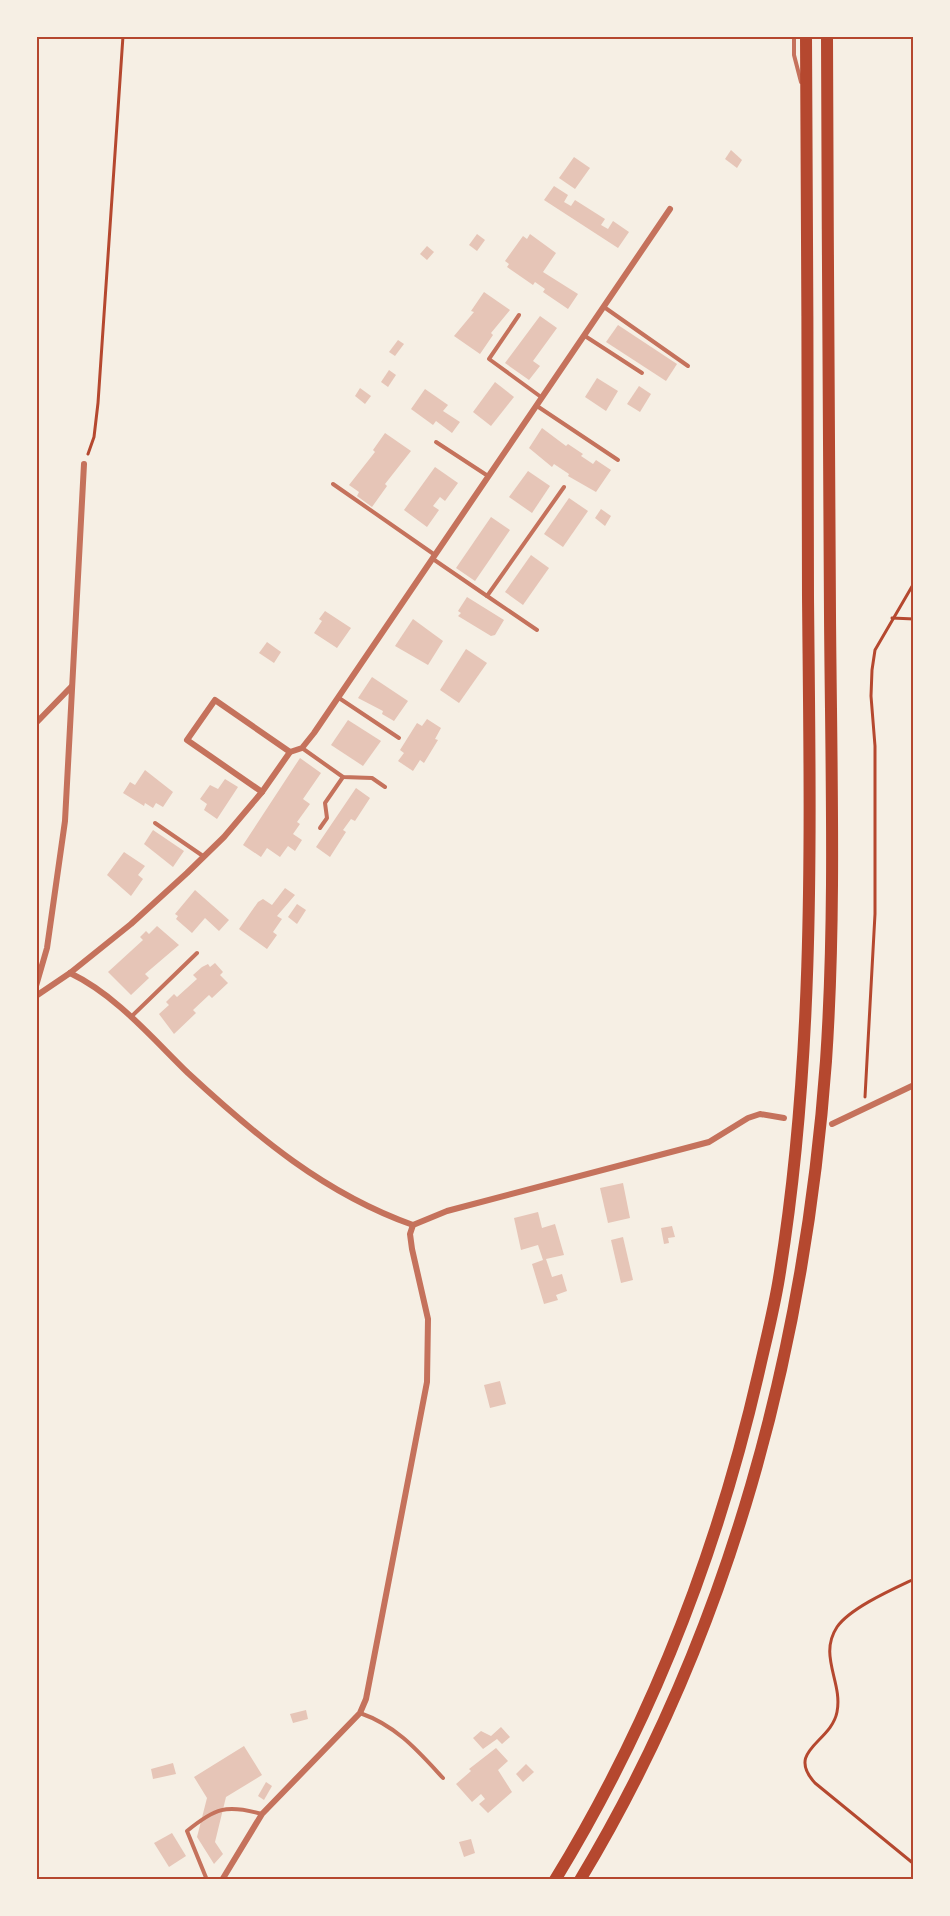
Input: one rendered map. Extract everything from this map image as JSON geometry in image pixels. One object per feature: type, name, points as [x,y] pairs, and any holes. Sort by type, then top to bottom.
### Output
[{"type":"highway","points":[[555,1880],[617,1769],[658,1683],[707,1553],[732,1478],[768,1331],[779,1280],[793,1179],[803,1049],[810,867],[806,36]]},
{"type":"highway","points":[[580,1880],[614,1819],[676,1693],[722,1578],[761,1456],[788,1343],[805,1254],[826,1054],[832,841],[827,36]]},
{"type":"street","points":[[36,996],[70,973],[131,924],[204,856],[262,792],[290,752],[302,748],[339,698],[670,209]]},
{"type":"street","points":[[36,986],[47,948],[65,821],[84,464]]},
{"type":"street","points":[[36,723],[72,687]]},
{"type":"street","points":[[262,792],[187,740],[215,700],[290,752]]},
{"type":"street","points":[[70,973],[102,992],[191,1075],[285,1157],[349,1199],[413,1225],[447,1211],[709,1142],[760,1114],[784,1118]]},
{"type":"street","points":[[832,1124],[865,1111],[914,1085]]},
{"type":"street","points":[[222,1880],[262,1814],[360,1713],[366,1699],[428,1382],[428,1319],[412,1249],[410,1234],[413,1225]]},
{"type":"lane","points":[[794,36],[794,55],[807,105]]},
{"type":"lane","points":[[604,307],[688,366]]},
{"type":"lane","points":[[519,315],[489,359],[542,398]]},
{"type":"lane","points":[[585,336],[642,373]]},
{"type":"lane","points":[[537,406],[618,460]]},
{"type":"lane","points":[[436,442],[489,476]]},
{"type":"lane","points":[[333,484],[537,630]]},
{"type":"lane","points":[[487,596],[564,487]]},
{"type":"lane","points":[[339,698],[399,738]]},
{"type":"lane","points":[[302,748],[343,777],[372,778],[385,787]]},
{"type":"lane","points":[[320,828],[327,818],[325,803],[343,777]]},
{"type":"lane","points":[[155,823],[204,856]]},
{"type":"lane","points":[[130,1017],[197,953]]},
{"type":"lane","points":[[360,1713],[381,1720],[400,1732],[443,1779]]},
{"type":"lane","points":[[207,1880],[187,1831],[210,1812],[236,1807],[262,1814]]},
{"type":"path","points":[[84,464],[94,437],[97,414],[123,36]]},
{"type":"path","points":[[865,1111],[875,914],[875,747],[871,696],[872,670],[875,650],[914,583]]},
{"type":"path","points":[[892,618],[914,619]]},
{"type":"path","points":[[914,1579],[894,1588],[838,1625],[830,1640],[829,1658],[838,1709],[832,1726],[808,1752],[803,1762],[806,1774],[815,1784],[914,1864]]},
{"type":"building","points":[[731,150],[742,160],[737,168],[725,159]]},
{"type":"building","points":[[574,157],[590,168],[575,189],[559,178]]},
{"type":"building","points":[[554,186],[568,195],[564,202],[571,206],[575,200],[605,219],[601,225],[608,229],[613,221],[629,232],[618,248],[544,200]]},
{"type":"building","points":[[477,234],[485,240],[477,251],[469,245]]},
{"type":"building","points":[[530,234],[556,253],[543,272],[578,294],[568,309],[543,292],[545,289],[535,282],[533,285],[507,267],[509,264],[505,261],[523,236],[527,239]]},
{"type":"building","points":[[427,246],[434,252],[427,260],[420,254]]},
{"type":"building","points":[[484,292],[510,310],[491,333],[493,335],[480,354],[454,336],[474,312],[471,311]]},
{"type":"building","points":[[540,316],[557,328],[533,361],[540,366],[529,380],[505,363]]},
{"type":"building","points":[[618,325],[677,364],[666,381],[606,342]]},
{"type":"building","points":[[398,340],[404,344],[395,356],[389,352]]},
{"type":"building","points":[[389,370],[396,375],[388,387],[381,382]]},
{"type":"building","points":[[597,378],[618,391],[606,411],[585,397]]},
{"type":"building","points":[[495,382],[514,397],[491,426],[473,412]]},
{"type":"building","points":[[639,386],[651,394],[640,412],[627,404]]},
{"type":"building","points":[[360,388],[371,396],[365,404],[355,396]]},
{"type":"building","points":[[425,389],[448,405],[443,411],[460,422],[452,433],[436,421],[433,425],[411,409]]},
{"type":"building","points":[[542,428],[566,446],[568,444],[583,454],[581,456],[593,464],[596,460],[611,470],[596,492],[568,476],[569,474],[554,464],[552,467],[529,448]]},
{"type":"building","points":[[385,433],[411,451],[385,484],[387,486],[372,507],[357,496],[359,492],[349,485],[375,452],[373,450]]},
{"type":"building","points":[[435,467],[458,483],[445,501],[440,497],[433,506],[439,510],[427,527],[404,510]]},
{"type":"building","points":[[528,471],[550,486],[532,513],[509,497]]},
{"type":"building","points":[[569,498],[588,511],[563,547],[544,534]]},
{"type":"building","points":[[601,509],[611,516],[605,526],[595,518]]},
{"type":"building","points":[[491,517],[510,530],[475,581],[456,568]]},
{"type":"building","points":[[531,555],[549,568],[523,605],[505,592]]},
{"type":"building","points":[[467,597],[504,620],[495,635],[491,636],[458,616],[461,613],[458,611]]},
{"type":"building","points":[[325,611],[351,628],[337,648],[314,633]]},
{"type":"building","points":[[413,619],[443,641],[428,665],[395,646]]},
{"type":"building","points":[[267,642],[281,652],[274,663],[259,653]]},
{"type":"building","points":[[466,649],[487,663],[459,703],[440,690]]},
{"type":"building","points":[[372,677],[408,701],[394,721],[382,714],[383,711],[358,698]]},
{"type":"building","points":[[427,719],[441,728],[435,739],[438,740],[424,763],[420,760],[413,771],[398,761],[404,753],[400,750],[417,723],[422,726]]},
{"type":"building","points":[[348,720],[381,741],[363,766],[331,745]]},
{"type":"building","points":[[300,758],[321,773],[303,799],[310,804],[297,822],[300,824],[293,834],[302,840],[295,851],[288,846],[280,857],[267,848],[261,857],[243,845]]},
{"type":"building","points":[[145,770],[173,792],[163,807],[156,803],[153,808],[145,803],[144,806],[123,793],[130,782],[135,785]]},
{"type":"building","points":[[225,779],[238,787],[217,819],[204,810],[207,804],[200,799],[210,785],[218,789]]},
{"type":"building","points":[[356,788],[370,798],[355,821],[351,819],[343,830],[346,832],[330,857],[316,847]]},
{"type":"building","points":[[153,830],[184,851],[173,867],[144,844]]},
{"type":"building","points":[[124,852],[145,866],[138,875],[143,879],[131,896],[107,875]]},
{"type":"building","points":[[285,888],[295,895],[277,916],[282,919],[273,932],[277,935],[267,949],[239,929],[258,902],[263,899],[272,905]]},
{"type":"building","points":[[195,890],[229,920],[219,931],[205,918],[192,933],[176,919],[178,916],[175,914]]},
{"type":"building","points":[[297,904],[306,910],[297,924],[288,917]]},
{"type":"building","points":[[157,926],[179,945],[145,974],[149,978],[131,995],[108,972],[143,940],[140,937],[146,931],[149,934]]},
{"type":"building","points":[[215,963],[223,972],[220,975],[228,983],[212,998],[209,995],[193,1010],[196,1013],[174,1034],[159,1014],[169,1005],[166,1002],[174,994],[177,997],[197,979],[193,975],[202,967],[208,964],[210,967]]},
{"type":"building","points":[[623,1183],[630,1218],[608,1223],[600,1188]]},
{"type":"building","points":[[538,1212],[542,1228],[555,1224],[564,1255],[546,1259],[552,1277],[562,1274],[567,1291],[556,1295],[558,1300],[544,1304],[532,1264],[543,1260],[538,1245],[521,1250],[514,1218]]},
{"type":"building","points":[[672,1226],[675,1237],[668,1238],[669,1243],[664,1244],[661,1228]]},
{"type":"building","points":[[623,1237],[633,1280],[621,1283],[611,1240]]},
{"type":"building","points":[[500,1381],[506,1404],[490,1408],[484,1385]]},
{"type":"building","points":[[306,1710],[308,1719],[293,1723],[290,1714]]},
{"type":"building","points":[[501,1727],[510,1737],[502,1744],[497,1739],[483,1749],[473,1738],[481,1731],[491,1736]]},
{"type":"building","points":[[244,1746],[262,1775],[226,1797],[215,1842],[223,1854],[214,1864],[197,1837],[207,1798],[194,1777]]},
{"type":"building","points":[[496,1748],[508,1761],[498,1770],[512,1792],[488,1813],[479,1804],[485,1799],[481,1794],[472,1802],[456,1784],[471,1771],[469,1769]]},
{"type":"building","points":[[173,1763],[176,1774],[153,1779],[151,1769]]},
{"type":"building","points":[[526,1764],[534,1772],[523,1782],[516,1774]]},
{"type":"building","points":[[266,1782],[272,1786],[264,1800],[258,1796]]},
{"type":"building","points":[[172,1833],[186,1856],[169,1867],[154,1843]]},
{"type":"building","points":[[471,1839],[475,1853],[464,1857],[459,1842]]}]
